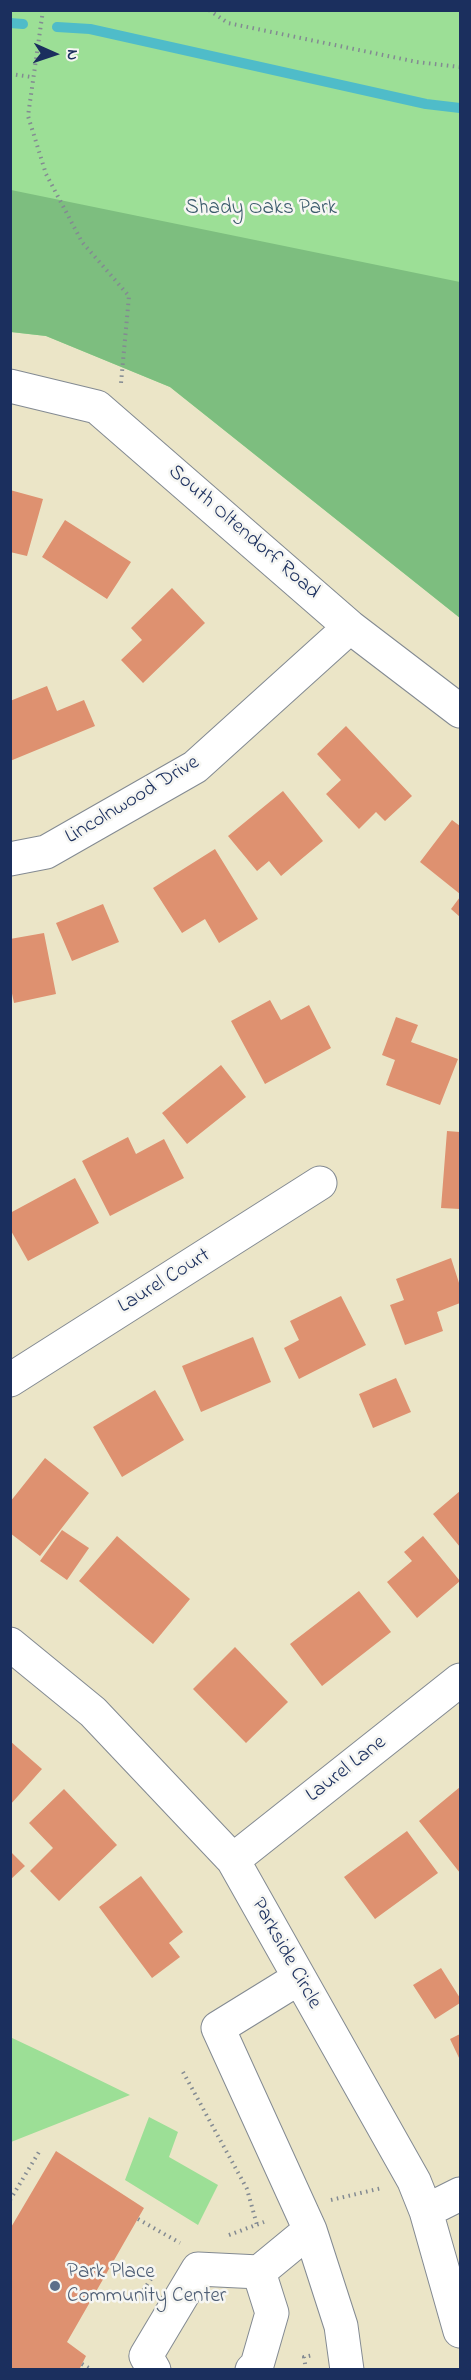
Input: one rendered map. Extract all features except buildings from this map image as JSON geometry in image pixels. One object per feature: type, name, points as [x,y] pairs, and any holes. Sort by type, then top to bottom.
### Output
[{"type":"street","name":"South Oltendorf Road","points":[[10,386],[97,408],[350,627],[460,711]]},
{"type":"street","name":"Lincolnwood Drive","points":[[10,859],[46,852],[195,767],[350,627]]},
{"type":"street","name":"Laurel Court","points":[[10,1380],[320,1183]]},
{"type":"street","name":"Parkside Circle","points":[[10,1644],[93,1712],[233,1860],[414,2181],[426,2211],[460,2331]]},
{"type":"street","name":"Laurel Lane","points":[[233,1860],[460,1680]]},
{"type":"street","points":[[299,1978],[218,2028],[310,2230],[341,2326],[347,2370]]},
{"type":"street","points":[[426,2211],[460,2194]]},
{"type":"street","points":[[154,2370],[146,2356],[198,2269],[259,2272],[310,2230]]},
{"type":"street","points":[[252,2370],[256,2365],[272,2313],[259,2272]]},
{"type":"path","points":[[43,10],[28,116],[46,174],[82,242],[129,296],[117,425]]},
{"type":"path","points":[[209,10],[228,23],[417,62],[460,67]]},
{"type":"path","points":[[10,74],[32,77]]},
{"type":"path","points":[[183,2072],[246,2188],[257,2225]]},
{"type":"path","points":[[10,2200],[39,2152]]},
{"type":"path","points":[[138,2218],[183,2244]]},
{"type":"path","points":[[82,2364],[93,2370]]},
{"type":"green space","name":"Shady Oaks Park","points":[[11,11],[460,11],[460,618],[170,387],[46,336],[11,332]]},
{"type":"green space","points":[[11,190],[460,282],[460,618],[170,387],[46,336],[11,332]]},
{"type":"green space","points":[[10,2037],[46,2054],[130,2095],[11,2142]]},
{"type":"green space","points":[[149,2117],[178,2132],[169,2157],[218,2185],[198,2225],[125,2180]]},
{"type":"waterway","points":[[10,23],[23,24]]},
{"type":"waterway","points":[[57,27],[90,29],[426,104],[460,108]]},
{"type":"place","name":"Park Place Community Center","points":[[55,2286]]}]
